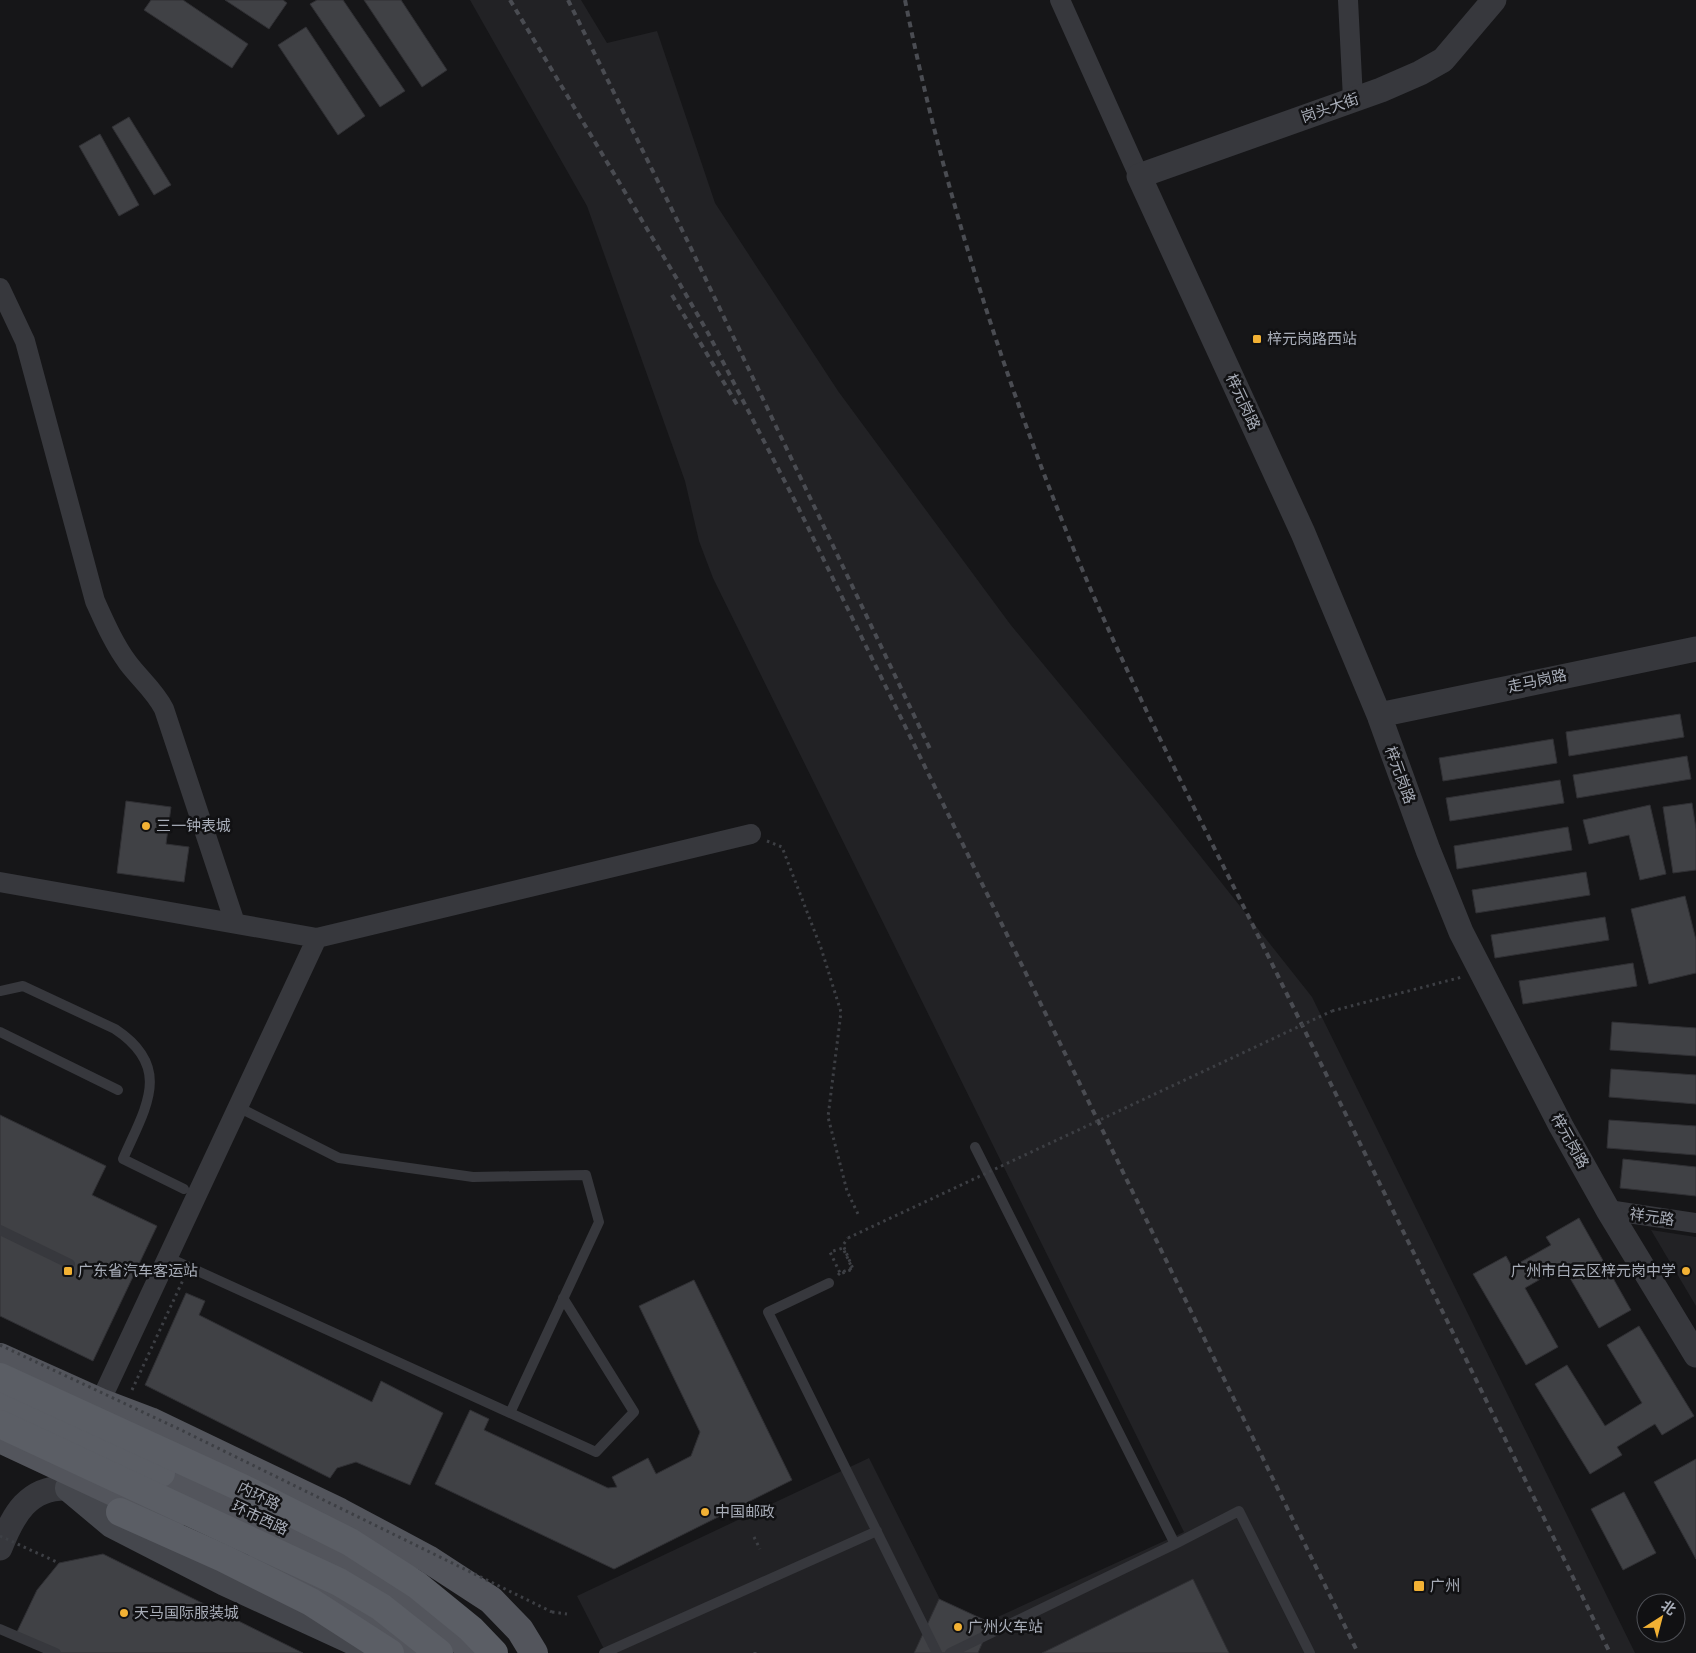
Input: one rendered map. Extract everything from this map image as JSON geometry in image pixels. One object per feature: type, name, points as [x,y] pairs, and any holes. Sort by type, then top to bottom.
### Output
[{"type":"highway","name":"内环路","points":[[0,1377],[242,1488],[350,1542],[417,1585],[471,1629],[478,1648]]},
{"type":"highway","points":[[0,1402],[161,1473]]},
{"type":"highway","points":[[5,1436],[339,1582],[381,1607],[439,1653]]},
{"type":"highway","points":[[120,1512],[261,1576],[311,1602],[390,1653]]},
{"type":"main road","points":[[0,1357],[113,1403],[394,1540],[471,1585],[503,1610],[520,1630],[534,1653]]},
{"type":"main road","name":"环市西路","points":[[0,1394],[161,1473],[405,1587],[478,1648],[515,1653]]},
{"type":"main road","points":[[5,1436],[112,1524],[225,1582],[378,1653]]},
{"type":"main road","points":[[5,1436],[294,1576],[344,1604],[416,1653]]},
{"type":"main road","points":[[69,1488],[120,1512]]},
{"type":"main road","points":[[478,1648],[503,1610]]},
{"type":"street","points":[[1060,0],[1139,176]]},
{"type":"street","points":[[1348,0],[1353,100]]},
{"type":"street","name":"岗头大街","points":[[1139,176],[1381,90],[1443,60],[1494,0]]},
{"type":"street","name":"梓元岗路","points":[[1139,176],[1302,533],[1379,716],[1437,875],[1460,932],[1608,1210],[1696,1355]]},
{"type":"street","points":[[0,288],[25,341],[95,601],[112,639],[129,664],[156,694],[164,709],[235,923]]},
{"type":"street","name":"走马岗路","points":[[1379,716],[1696,649]]},
{"type":"street","points":[[0,882],[317,938],[750,834]]},
{"type":"street","points":[[113,1403],[168,1257],[317,938]]},
{"type":"street","name":"祥元路","points":[[1608,1210],[1696,1223]]},
{"type":"street","points":[[0,1548],[12,1522],[30,1500],[55,1487],[69,1488]]},
{"type":"lane","points":[[0,991],[23,986],[115,1029],[128,1038],[147,1060],[150,1073],[150,1096],[122,1159],[184,1189]]},
{"type":"lane","points":[[0,1032],[118,1090]]},
{"type":"lane","points":[[238,1107],[339,1158],[473,1177],[586,1175],[599,1222],[510,1413]]},
{"type":"lane","points":[[974,1147],[1175,1544]]},
{"type":"lane","points":[[0,1230],[70,1264]]},
{"type":"lane","points":[[168,1257],[596,1452],[634,1412],[563,1298]]},
{"type":"lane","points":[[829,1284],[768,1312],[937,1653]]},
{"type":"lane","points":[[950,1653],[1239,1512],[1310,1653]]},
{"type":"lane","points":[[604,1653],[877,1531]]},
{"type":"lane","points":[[0,1629],[56,1653]]},
{"type":"path","points":[[750,834],[782,847],[821,948],[841,1012],[828,1118],[847,1191],[858,1214]]},
{"type":"path","points":[[840,1273],[853,1269],[843,1245],[848,1238],[1332,1011],[1480,972]]},
{"type":"path","points":[[829,1284],[840,1273],[852,1268],[844,1248],[830,1252],[840,1273]]},
{"type":"path","points":[[113,1403],[175,1297],[189,1266]]},
{"type":"path","points":[[0,1536],[59,1563]]},
{"type":"path","points":[[754,1537],[760,1549]]},
{"type":"path","points":[[552,1612],[567,1614]]},
{"type":"shaded area","points":[[470,0],[581,0],[607,43],[657,31],[715,203],[838,391],[1010,624],[1163,809],[1312,997],[1635,1653],[606,1653],[577,1596],[869,1458],[958,1635],[1184,1532],[713,578],[699,541],[685,481],[587,206]]},
{"type":"shaded area","name":"广州市白云区梓元岗中学","points":[[1651,1230],[1696,1237],[1696,1306]]},
{"type":"building","points":[[151,0],[183,0],[248,44],[232,68],[144,10]]},
{"type":"building","points":[[225,0],[283,0],[287,3],[269,29]]},
{"type":"building","points":[[317,0],[343,0],[405,91],[380,107],[310,4]]},
{"type":"building","points":[[364,0],[401,0],[447,70],[422,87]]},
{"type":"building","points":[[306,27],[365,116],[338,135],[278,45]]},
{"type":"building","points":[[129,117],[171,185],[154,195],[112,127]]},
{"type":"building","points":[[100,134],[139,205],[119,216],[79,146]]},
{"type":"building","points":[[1680,714],[1684,737],[1569,756],[1566,732]]},
{"type":"building","points":[[1553,739],[1557,763],[1443,781],[1439,758]]},
{"type":"building","points":[[1687,756],[1691,779],[1577,798],[1573,775]]},
{"type":"building","points":[[1560,780],[1564,803],[1450,821],[1446,798]]},
{"type":"building","name":"三一钟表城","points":[[126,801],[171,807],[166,844],[189,847],[184,882],[117,873]]},
{"type":"building","points":[[1692,803],[1696,829],[1696,870],[1673,873],[1663,807]]},
{"type":"building","points":[[1650,805],[1666,874],[1640,880],[1629,835],[1589,844],[1583,820]]},
{"type":"building","points":[[1568,827],[1572,850],[1457,869],[1454,846]]},
{"type":"building","points":[[1586,872],[1590,895],[1476,913],[1472,890]]},
{"type":"building","points":[[1685,896],[1696,940],[1696,973],[1649,984],[1631,909]]},
{"type":"building","points":[[1605,917],[1609,940],[1495,958],[1491,935]]},
{"type":"building","points":[[1633,963],[1637,986],[1523,1004],[1519,981]]},
{"type":"building","points":[[1612,1022],[1696,1028],[1696,1056],[1610,1050]]},
{"type":"building","points":[[1611,1069],[1696,1075],[1696,1104],[1609,1097]]},
{"type":"building","name":"广东省汽车客运站","points":[[0,1115],[106,1166],[92,1195],[157,1226],[93,1361],[0,1316]]},
{"type":"building","points":[[1609,1120],[1696,1126],[1696,1155],[1607,1148]]},
{"type":"building","points":[[1623,1159],[1696,1167],[1696,1196],[1620,1188]]},
{"type":"building","points":[[1579,1218],[1631,1310],[1599,1328],[1563,1266],[1525,1288],[1558,1347],[1526,1365],[1473,1274],[1506,1256],[1512,1267],[1551,1245],[1546,1237]]},
{"type":"building","points":[[694,1280],[792,1480],[614,1569],[435,1484],[470,1410],[489,1419],[484,1430],[608,1488],[617,1487],[612,1477],[648,1458],[656,1474],[691,1456],[700,1432],[639,1306]]},
{"type":"building","points":[[186,1293],[205,1301],[199,1315],[372,1402],[381,1381],[443,1413],[410,1485],[356,1462],[337,1468],[330,1478],[145,1385]]},
{"type":"building","points":[[1639,1326],[1694,1416],[1662,1435],[1655,1424],[1617,1447],[1622,1455],[1590,1474],[1535,1384],[1567,1365],[1605,1426],[1642,1403],[1607,1345]]},
{"type":"building","points":[[1696,1459],[1696,1559],[1654,1482]]},
{"type":"building","points":[[1624,1492],[1656,1553],[1623,1570],[1591,1509]]},
{"type":"building","name":"天马国际服装城","points":[[103,1554],[303,1653],[56,1653],[15,1636],[37,1590],[59,1563]]},
{"type":"building","name":"广州火车站","points":[[1193,1579],[1229,1653],[1042,1653]]},
{"type":"building","name":"广州火车站","points":[[939,1599],[991,1623],[978,1653],[914,1653]]},
{"type":"railway","points":[[510,0],[708,333],[798,507],[1358,1653]]},
{"type":"railway","points":[[568,0],[688,242],[931,751]]},
{"type":"railway","points":[[905,0],[936,134],[973,267],[1016,399],[1065,528],[1089,585],[1168,755],[1610,1653]]},
{"type":"railway","points":[[672,295],[739,408]]},
{"type":"place","name":"梓元岗路西站","points":[[1257,339]]},
{"type":"place","name":"三一钟表城","points":[[146,826]]},
{"type":"place","name":"广东省汽车客运站","points":[[68,1271]]},
{"type":"place","name":"广州市白云区梓元岗中学","points":[[1686,1271]]},
{"type":"place","name":"中国邮政","points":[[705,1512]]},
{"type":"place","name":"广州","points":[[1419,1586]]},
{"type":"place","name":"天马国际服装城","points":[[124,1613]]},
{"type":"place","name":"广州火车站","points":[[958,1627]]}]
